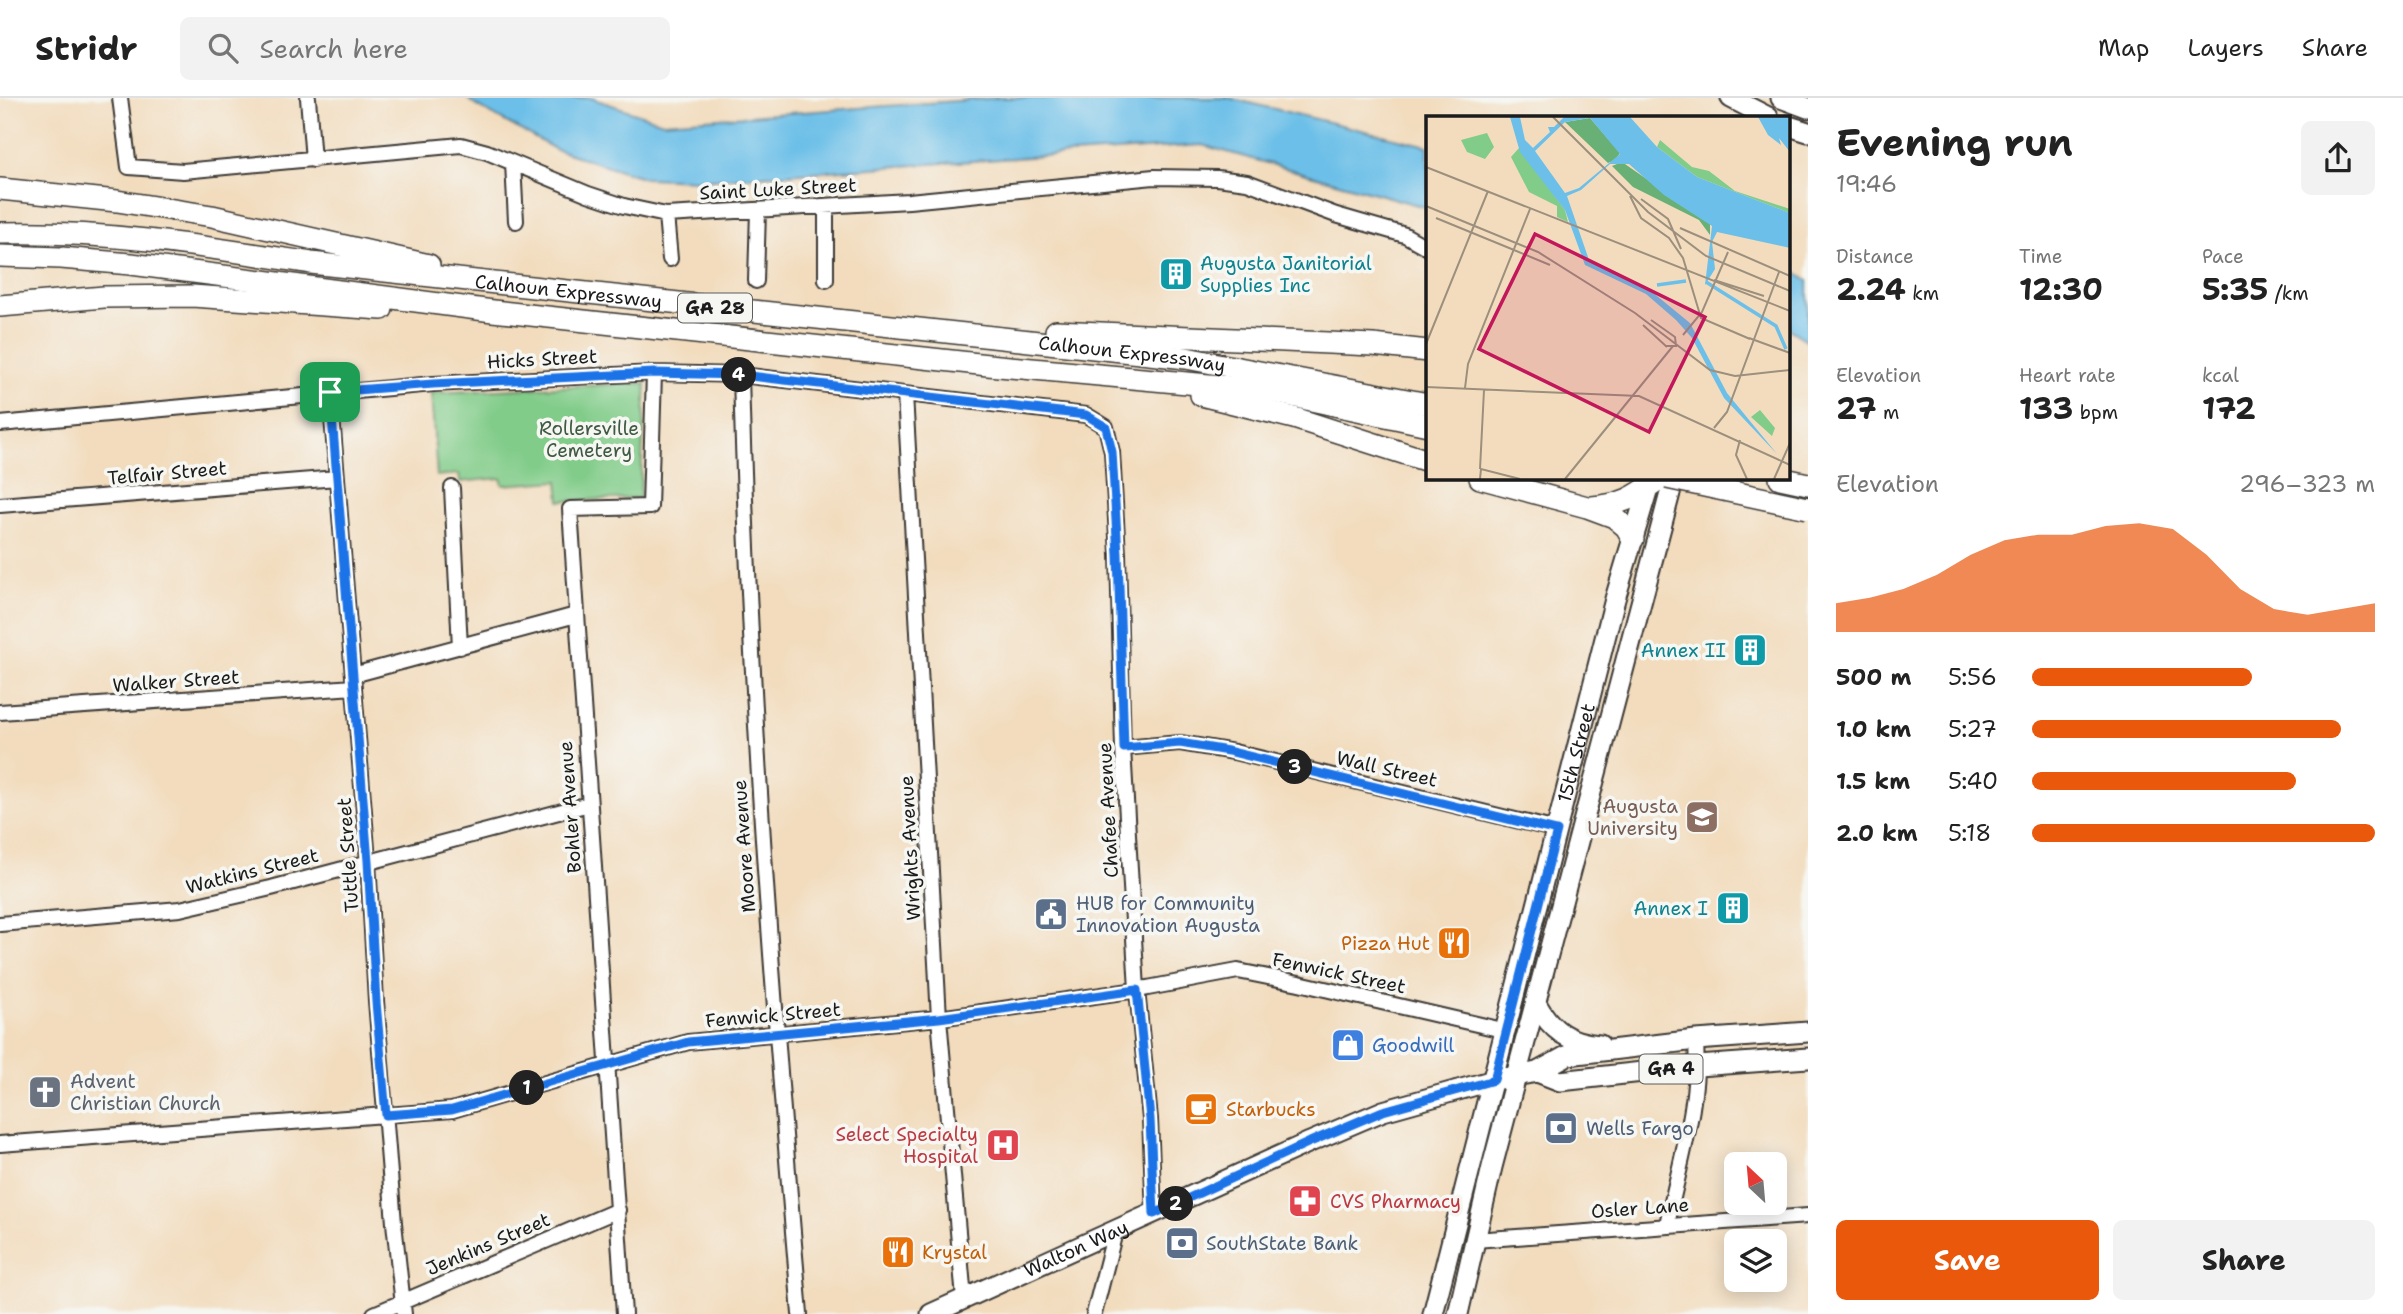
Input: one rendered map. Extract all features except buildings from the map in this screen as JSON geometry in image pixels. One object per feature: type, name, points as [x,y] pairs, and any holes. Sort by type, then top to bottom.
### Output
[{"type":"highway","points":[[0,189],[117,201],[212,216],[541,289]]},
{"type":"highway","name":"Calhoun Expressway","points":[[0,233],[105,235],[202,246],[311,263],[1186,358],[1426,404]]},
{"type":"highway","name":"Calhoun Expressway","points":[[0,256],[131,264],[493,311],[1264,390],[1426,425]]},
{"type":"highway","points":[[0,306],[104,297],[192,296],[639,327]]},
{"type":"highway","points":[[847,323],[1373,345],[1426,351]]},
{"type":"highway","points":[[1121,377],[1294,418],[1426,460]]},
{"type":"highway","points":[[1487,480],[1614,517],[1626,527],[1633,539]]},
{"type":"highway","points":[[1587,507],[1617,505],[1657,480],[1808,508]]},
{"type":"highway","points":[[1789,480],[1808,484]]},
{"type":"main road","points":[[1731,98],[1759,111]]},
{"type":"main road","points":[[1780,116],[1782,98],[1808,108]]},
{"type":"main road","points":[[1790,126],[1808,132]]},
{"type":"main road","name":"15th Street","points":[[1433,1314],[1615,598],[1633,539],[1657,480]]},
{"type":"main road","name":"15th Street","points":[[1458,1314],[1474,1240],[1673,480]]},
{"type":"main road","points":[[1536,1003],[1545,1019],[1557,1031],[1584,1044],[1643,1046]]},
{"type":"main road","name":"Walton Way","points":[[931,1314],[1383,1111],[1494,1080],[1537,1072],[1568,1055],[1696,1040],[1808,1032]]},
{"type":"main road","name":"Walton Way","points":[[1537,1072],[1560,1081],[1698,1066],[1808,1058]]},
{"type":"street","name":"Saint Luke Street","points":[[120,98],[129,167],[183,171],[461,145],[486,152],[612,202],[666,215],[909,201],[1154,177],[1217,178],[1247,182],[1336,215],[1405,235],[1426,247]]},
{"type":"street","points":[[308,98],[313,160]]},
{"type":"street","points":[[513,163],[516,221]]},
{"type":"street","points":[[826,280],[827,206]]},
{"type":"street","points":[[756,281],[758,210]]},
{"type":"street","points":[[666,215],[670,260]]},
{"type":"street","name":"Hicks Street","points":[[0,424],[330,392],[654,373],[741,375],[1086,415]]},
{"type":"street","name":"Bohler Avenue","points":[[624,1314],[570,509],[650,507],[654,373]]},
{"type":"street","name":"Moore Avenue","points":[[741,375],[749,610],[776,1035],[800,1314]]},
{"type":"street","name":"Tuttle Street","points":[[330,392],[368,861],[376,1002],[403,1308]]},
{"type":"street","name":"Wrights Avenue","points":[[905,394],[939,1018],[964,1299]]},
{"type":"street","name":"Chafee Avenue","points":[[1086,415],[1106,427],[1112,452],[1137,990],[1150,1119],[1154,1214]]},
{"type":"street","name":"Telfair Street","points":[[0,505],[337,478]]},
{"type":"street","points":[[452,488],[460,647]]},
{"type":"street","name":"Walker Street","points":[[0,712],[354,681],[460,647],[576,615]]},
{"type":"street","name":"Wall Street","points":[[1124,748],[1180,743],[1228,751],[1557,831]]},
{"type":"street","name":"Watkins Street","points":[[0,923],[180,909],[271,888],[589,804]]},
{"type":"street","name":"Fenwick Street","points":[[0,1144],[452,1110],[688,1042],[939,1018],[1137,990],[1238,971],[1507,1031]]},
{"type":"street","points":[[1667,1225],[1694,1095],[1698,1066],[1696,1040]]},
{"type":"street","name":"Jenkins Street","points":[[374,1314],[403,1308],[618,1210]]},
{"type":"street","name":"Osler Lane","points":[[1474,1240],[1808,1216]]},
{"type":"street","points":[[1094,1314],[1115,1232]]},
{"type":"green space","name":"Rollersville Cemetery","points":[[646,383],[640,498],[560,501],[558,481],[503,485],[501,478],[460,482],[459,474],[437,476],[431,393]]},
{"type":"water","points":[[467,98],[591,98],[663,122],[998,98],[1229,98],[1426,146],[1426,207],[1202,145],[699,180],[645,178],[555,149]]},
{"type":"water","points":[[1790,269],[1808,281],[1808,341],[1790,330]]},
{"type":"place","name":"Augusta Janitorial Supplies Inc","points":[[1176,274]]},
{"type":"place","name":"Annex II","points":[[1750,650]]},
{"type":"place","name":"Augusta University","points":[[1702,817]]},
{"type":"place","name":"Annex I","points":[[1733,908]]},
{"type":"place","name":"HUB for Community Innovation Augusta","points":[[1051,914]]},
{"type":"place","name":"Pizza Hut","points":[[1454,943]]},
{"type":"place","name":"Goodwill","points":[[1348,1045]]},
{"type":"place","name":"Advent Christian Church","points":[[45,1092]]},
{"type":"place","name":"Starbucks","points":[[1201,1109]]},
{"type":"place","name":"Wells Fargo","points":[[1561,1128]]},
{"type":"place","name":"Select Specialty Hospital","points":[[1003,1145]]},
{"type":"place","name":"CVS Pharmacy","points":[[1305,1201]]},
{"type":"place","name":"SouthState Bank","points":[[1182,1243]]},
{"type":"place","name":"Krystal","points":[[898,1252]]},
{"type":"route","points":[[704,373],[1086,415],[1106,427],[1112,452],[1124,748],[1180,743],[1228,751],[1557,831],[1494,1080],[1383,1111],[1154,1214],[1150,1119],[1137,990],[939,1018],[688,1042],[452,1110],[386,1115],[330,392],[433,384],[704,373]]}]
